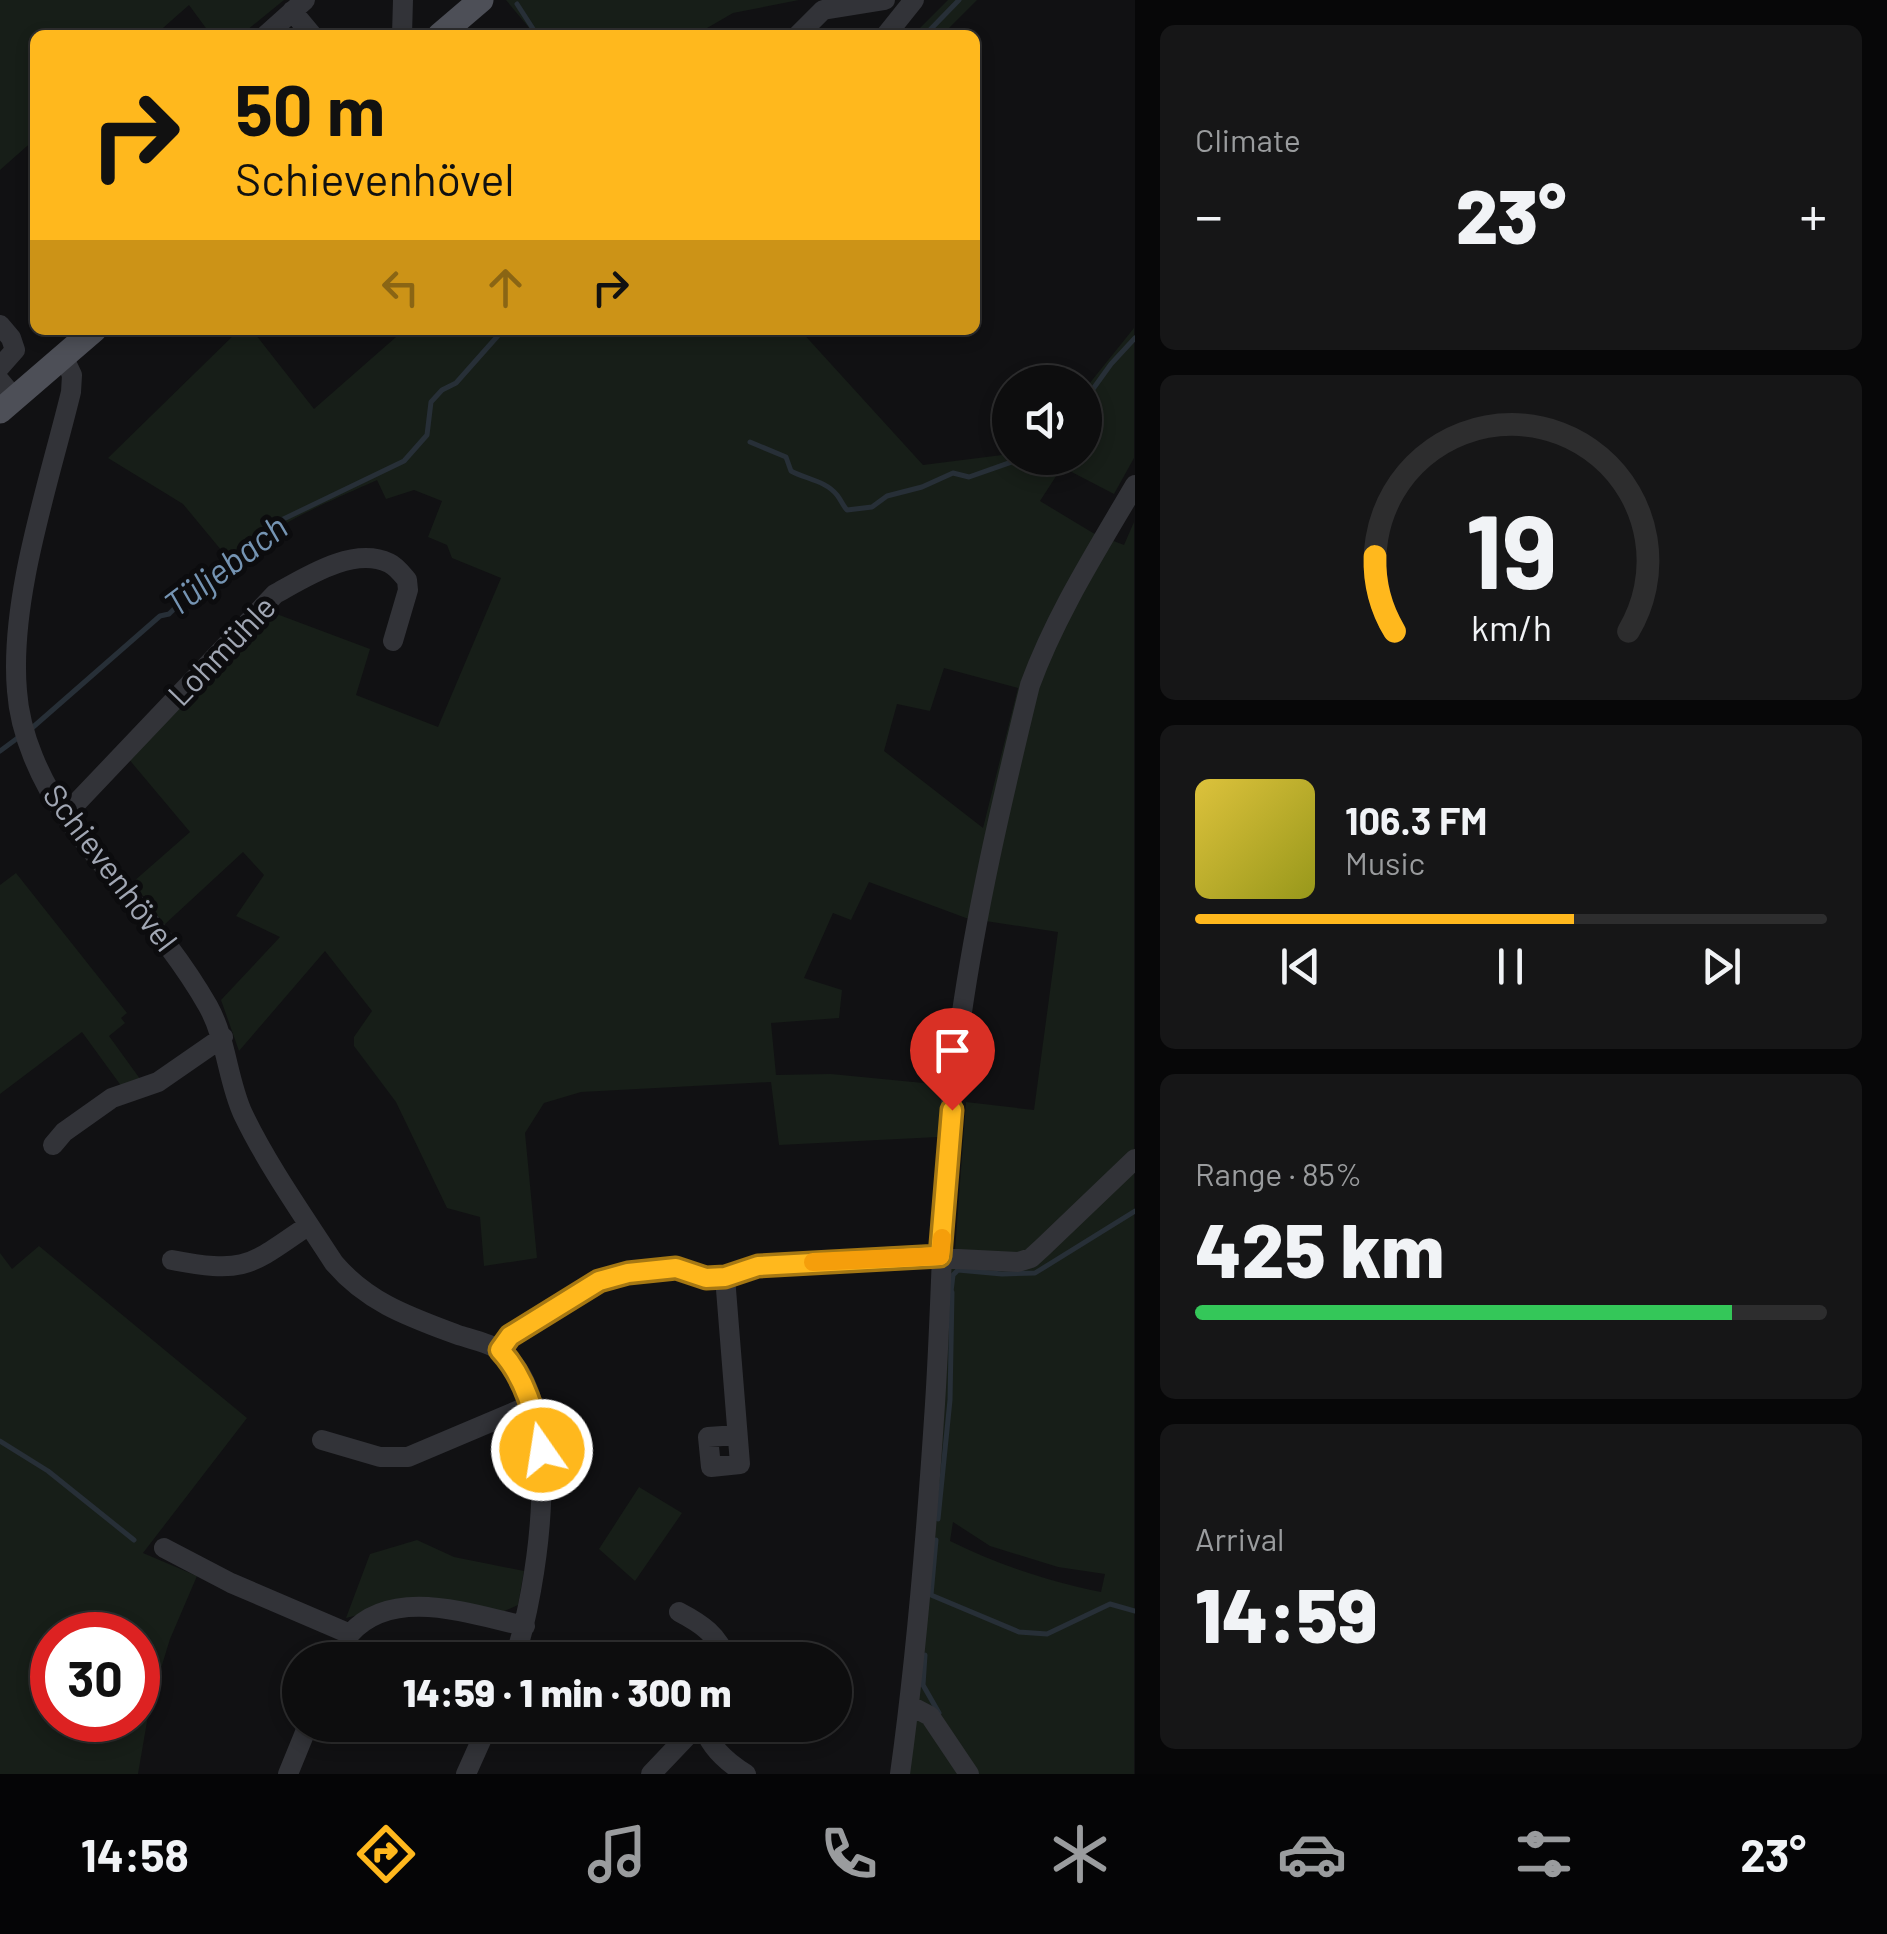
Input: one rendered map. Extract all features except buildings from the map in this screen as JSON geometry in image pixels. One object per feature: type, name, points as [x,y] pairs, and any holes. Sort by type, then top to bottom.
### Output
[{"type":"main road","points":[[446,30],[480,0]]},
{"type":"main road","points":[[5,397],[88,335]]},
{"type":"street","points":[[402,30],[403,0]]},
{"type":"street","points":[[803,30],[823,10],[884,0]]},
{"type":"street","points":[[890,30],[914,0]]},
{"type":"street","points":[[271,30],[298,5],[310,30]]},
{"type":"street","points":[[0,325],[11,338],[14,350],[0,367]]},
{"type":"street","name":"Schievenhövel","points":[[63,356],[72,375],[71,392],[27,574],[8,684],[41,774],[65,815],[180,961],[223,1037],[242,1112],[334,1264],[350,1282],[399,1314],[500,1350]]},
{"type":"street","points":[[900,1774],[910,1705],[935,1402],[940,1256],[961,1018],[984,873],[1030,684],[1056,621],[1134,485]]},
{"type":"street","name":"Lohmühle","points":[[65,815],[274,594],[287,587],[361,557],[391,564],[407,580],[408,590],[392,640]]},
{"type":"street","points":[[53,1145],[64,1132],[112,1098],[158,1082],[223,1037]]},
{"type":"street","points":[[520,1642],[538,1538],[542,1450],[531,1405],[514,1366],[500,1350],[510,1336],[599,1281],[628,1273],[676,1268],[706,1278],[725,1277],[758,1266],[940,1256],[1018,1262],[1031,1258],[1134,1159]]},
{"type":"street","points":[[172,1260],[223,1268],[243,1266],[309,1225]]},
{"type":"street","points":[[725,1277],[738,1435]]},
{"type":"street","points":[[322,1440],[380,1457],[408,1456],[531,1405]]},
{"type":"street","points":[[164,1548],[350,1634]]},
{"type":"street","points":[[346,1642],[360,1623],[374,1616],[428,1606],[526,1626]]},
{"type":"street","points":[[679,1612],[702,1624],[718,1642]]},
{"type":"street","points":[[910,1705],[930,1716],[970,1774]]},
{"type":"street","points":[[288,1774],[301,1742]]},
{"type":"street","points":[[466,1774],[480,1742]]},
{"type":"street","points":[[651,1774],[681,1742]]},
{"type":"street","points":[[714,1742],[724,1758],[746,1774]]},
{"type":"shaded area","points":[[0,0],[284,0],[247,30],[207,30],[189,5],[161,30],[30,30],[30,143],[0,170]]},
{"type":"shaded area","points":[[506,0],[799,0],[733,13],[704,30],[531,30]]},
{"type":"shaded area","points":[[948,0],[977,0],[947,30],[918,30]]},
{"type":"shaded area","points":[[1134,328],[1134,458],[1114,494],[1077,475],[1102,475],[1102,368]]},
{"type":"shaded area","points":[[234,335],[256,335],[314,409],[398,335],[805,335],[923,465],[992,456],[992,475],[1057,475],[1040,501],[1093,533],[1124,545],[1134,522],[1134,1774],[909,1774],[948,1270],[955,1250],[966,1102],[1034,1110],[1058,932],[966,918],[869,882],[851,920],[833,913],[804,978],[842,990],[839,1018],[771,1023],[776,1075],[831,1074],[944,1085],[938,1137],[779,1145],[771,1082],[581,1092],[544,1103],[525,1133],[537,1258],[484,1266],[480,1217],[447,1208],[396,1102],[354,1046],[354,1037],[372,1011],[325,951],[239,1051],[221,1000],[280,937],[236,916],[264,875],[243,852],[164,925],[133,882],[190,832],[127,757],[266,610],[370,649],[356,695],[438,727],[501,578],[452,558],[447,545],[428,537],[442,501],[414,490],[386,499],[377,480],[278,529],[259,546],[262,554],[236,568],[183,504],[108,458]],"holes":[[[944,668],[1018,688],[983,828],[884,751],[897,704],[930,711]],[[953,1522],[990,1546],[1058,1567],[1105,1574],[1101,1592],[1024,1571],[950,1541]]]},
{"type":"shaded area","points":[[16,873],[127,1013],[121,1018],[125,1023],[109,1036],[143,1083],[122,1087],[82,1032],[0,1094],[0,885]]},
{"type":"shaded area","points":[[39,1246],[247,1418],[143,1553],[197,1576],[160,1672],[160,1612],[30,1612],[30,1742],[143,1742],[138,1774],[0,1774],[0,1253],[12,1269]]},
{"type":"shaded area","points":[[639,1487],[682,1513],[635,1581],[599,1549]]},
{"type":"shaded area","points":[[417,1540],[454,1557],[524,1571],[518,1605],[500,1613],[430,1597],[346,1618],[370,1554]]},
{"type":"waterway","name":"Tüljebach","points":[[930,30],[959,0]]},
{"type":"waterway","points":[[517,4],[534,30]]},
{"type":"waterway","name":"Tüljebach","points":[[32,728],[160,616],[169,614],[186,597],[246,557],[260,534],[271,525],[404,461],[427,435],[431,402],[456,383],[499,335]]},
{"type":"waterway","points":[[1102,376],[1135,338]]},
{"type":"waterway","points":[[750,442],[786,457],[791,471],[827,486],[847,510],[872,507],[887,496],[922,487],[953,473],[969,477],[992,469]]},
{"type":"waterway","name":"Tüljebach","points":[[0,751],[19,737]]},
{"type":"waterway","points":[[951,1292],[953,1275],[958,1270],[1035,1273],[1135,1211]]},
{"type":"waterway","points":[[938,1519],[950,1400],[952,1292]]},
{"type":"waterway","points":[[0,1441],[48,1471],[134,1540]]},
{"type":"waterway","points":[[936,1540],[931,1595],[1019,1632],[1047,1634],[1110,1604],[1135,1611]]},
{"type":"waterway","points":[[925,1655],[923,1685],[939,1713]]},
{"type":"slow traffic","points":[[813,1262],[940,1256],[942,1238]]},
{"type":"route","points":[[542,1450],[526,1388],[500,1350],[510,1336],[599,1281],[628,1273],[676,1268],[706,1278],[725,1277],[758,1266],[940,1256],[952,1110]]}]
